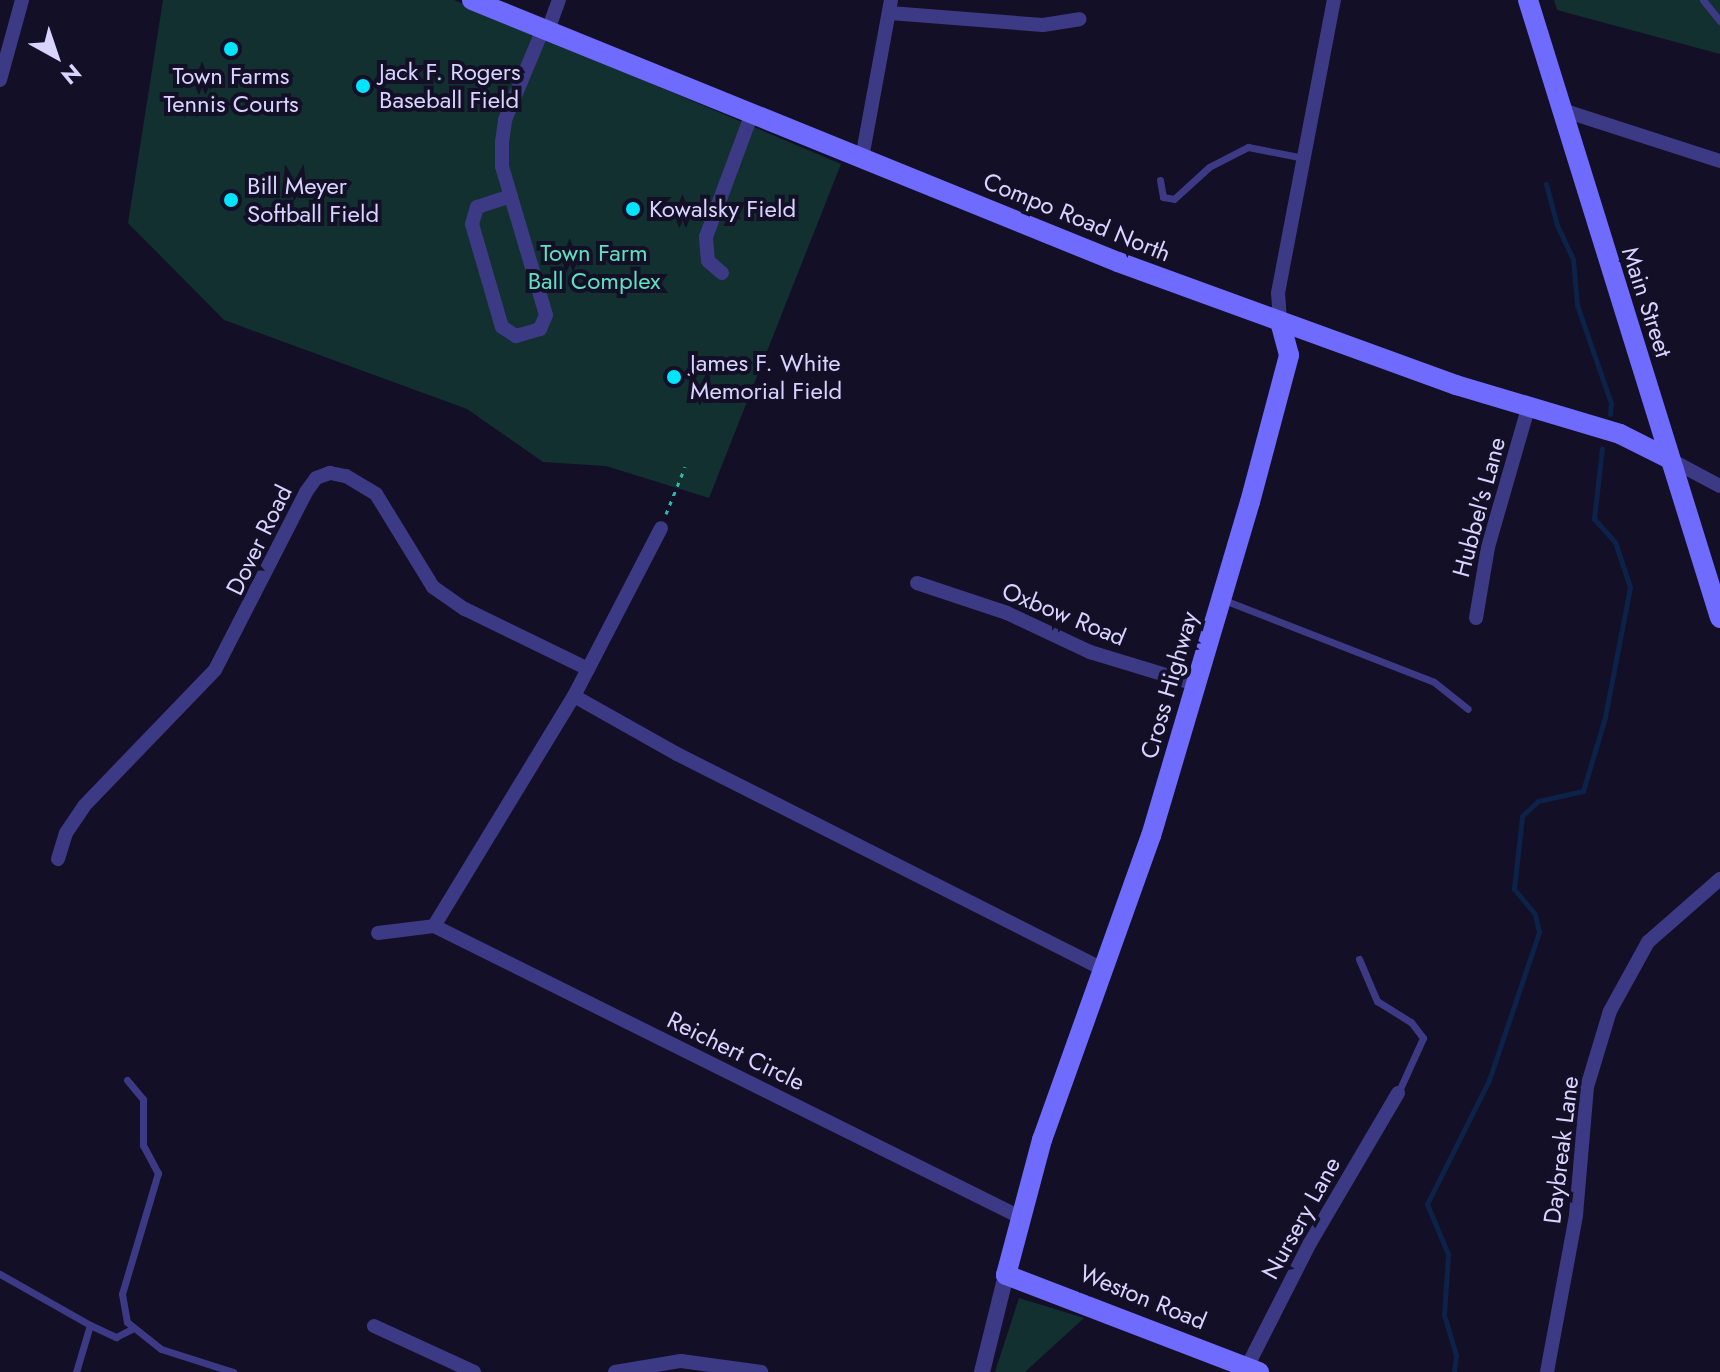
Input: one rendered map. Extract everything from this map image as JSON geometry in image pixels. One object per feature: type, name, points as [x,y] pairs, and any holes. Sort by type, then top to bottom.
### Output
[{"type":"main road","name":"Compo Road North","points":[[472,0],[862,158],[1280,321],[1528,408],[1620,434],[1670,459]]},
{"type":"main road","name":"Main Street","points":[[1528,0],[1559,109],[1720,618]]},
{"type":"main road","name":"Cross Highway","points":[[1006,1275],[1018,1216],[1100,968],[1151,836],[1222,599],[1289,355],[1280,321]]},
{"type":"main road","name":"Weston Road","points":[[1006,1275],[1253,1370]]},
{"type":"street","points":[[0,80],[22,0]]},
{"type":"street","points":[[511,196],[477,207],[472,224],[502,327],[516,336],[540,329],[546,315],[511,196],[502,166],[505,120],[559,0]]},
{"type":"street","name":"Cross Highway","points":[[1280,321],[1278,293],[1334,0]]},
{"type":"street","points":[[862,158],[891,7],[1043,25],[1080,19]]},
{"type":"street","points":[[1559,109],[1720,161]]},
{"type":"street","points":[[722,273],[708,261],[706,237],[752,113]]},
{"type":"street","name":"Hubbel's Lane","points":[[1476,618],[1488,547],[1528,408]]},
{"type":"street","points":[[1670,459],[1720,486]]},
{"type":"street","name":"Dover Road","points":[[58,859],[66,833],[84,806],[215,670],[316,478],[330,473],[376,494],[433,587],[465,609],[588,669]]},
{"type":"street","points":[[378,933],[434,926],[574,696],[661,528]]},
{"type":"street","name":"Oxbow Road","points":[[917,583],[1007,613],[1090,652],[1195,684]]},
{"type":"street","points":[[574,696],[677,754],[1100,968]]},
{"type":"street","name":"Daybreak Lane","points":[[1547,1372],[1576,1215],[1587,1087],[1610,1011],[1648,942],[1720,879]]},
{"type":"street","name":"Reichert Circle","points":[[434,926],[1018,1216]]},
{"type":"street","name":"Nursery Lane","points":[[1253,1370],[1310,1243],[1398,1093]]},
{"type":"street","name":"Cross Highway","points":[[982,1372],[1006,1275]]},
{"type":"street","points":[[374,1326],[474,1372]]},
{"type":"street","points":[[615,1372],[681,1361],[761,1372]]},
{"type":"lane","points":[[1703,0],[1720,21]]},
{"type":"lane","points":[[1160,180],[1163,197],[1174,199],[1209,167],[1248,147],[1304,158]]},
{"type":"lane","points":[[1222,599],[1434,682],[1468,709]]},
{"type":"lane","points":[[1359,959],[1377,1001],[1411,1022],[1423,1038],[1398,1093]]},
{"type":"lane","points":[[127,1080],[143,1099],[143,1145],[158,1173],[122,1294],[132,1329],[161,1349],[233,1372]]},
{"type":"lane","points":[[0,1274],[116,1337],[132,1329]]},
{"type":"lane","points":[[76,1372],[90,1325]]},
{"type":"path","points":[[661,528],[685,467]]},
{"type":"green space","name":"Town Farm Ball Complex","points":[[163,0],[454,0],[841,164],[709,498],[606,466],[543,462],[467,409],[224,320],[128,223]]},
{"type":"green space","points":[[1554,0],[1720,0],[1720,54],[1557,10]]},
{"type":"green space","points":[[1019,1298],[1084,1318],[1025,1372],[995,1372]]},
{"type":"waterway","points":[[1546,184],[1557,225],[1573,259],[1577,305],[1611,403],[1610,414]]},
{"type":"waterway","points":[[1454,1372],[1456,1355],[1444,1315],[1448,1254],[1427,1204],[1489,1080],[1539,932],[1535,914],[1514,889],[1522,816],[1538,801],[1583,791],[1605,717],[1630,587],[1615,542],[1594,519],[1602,448]]},
{"type":"place","name":"Town Farms Tennis Courts","points":[[231,49]]},
{"type":"place","name":"Jack F. Rogers Baseball Field","points":[[363,86]]},
{"type":"place","name":"Bill Meyer Softball Field","points":[[231,200]]},
{"type":"place","name":"Kowalsky Field","points":[[633,209]]},
{"type":"place","name":"James F. White Memorial Field","points":[[674,377]]}]
